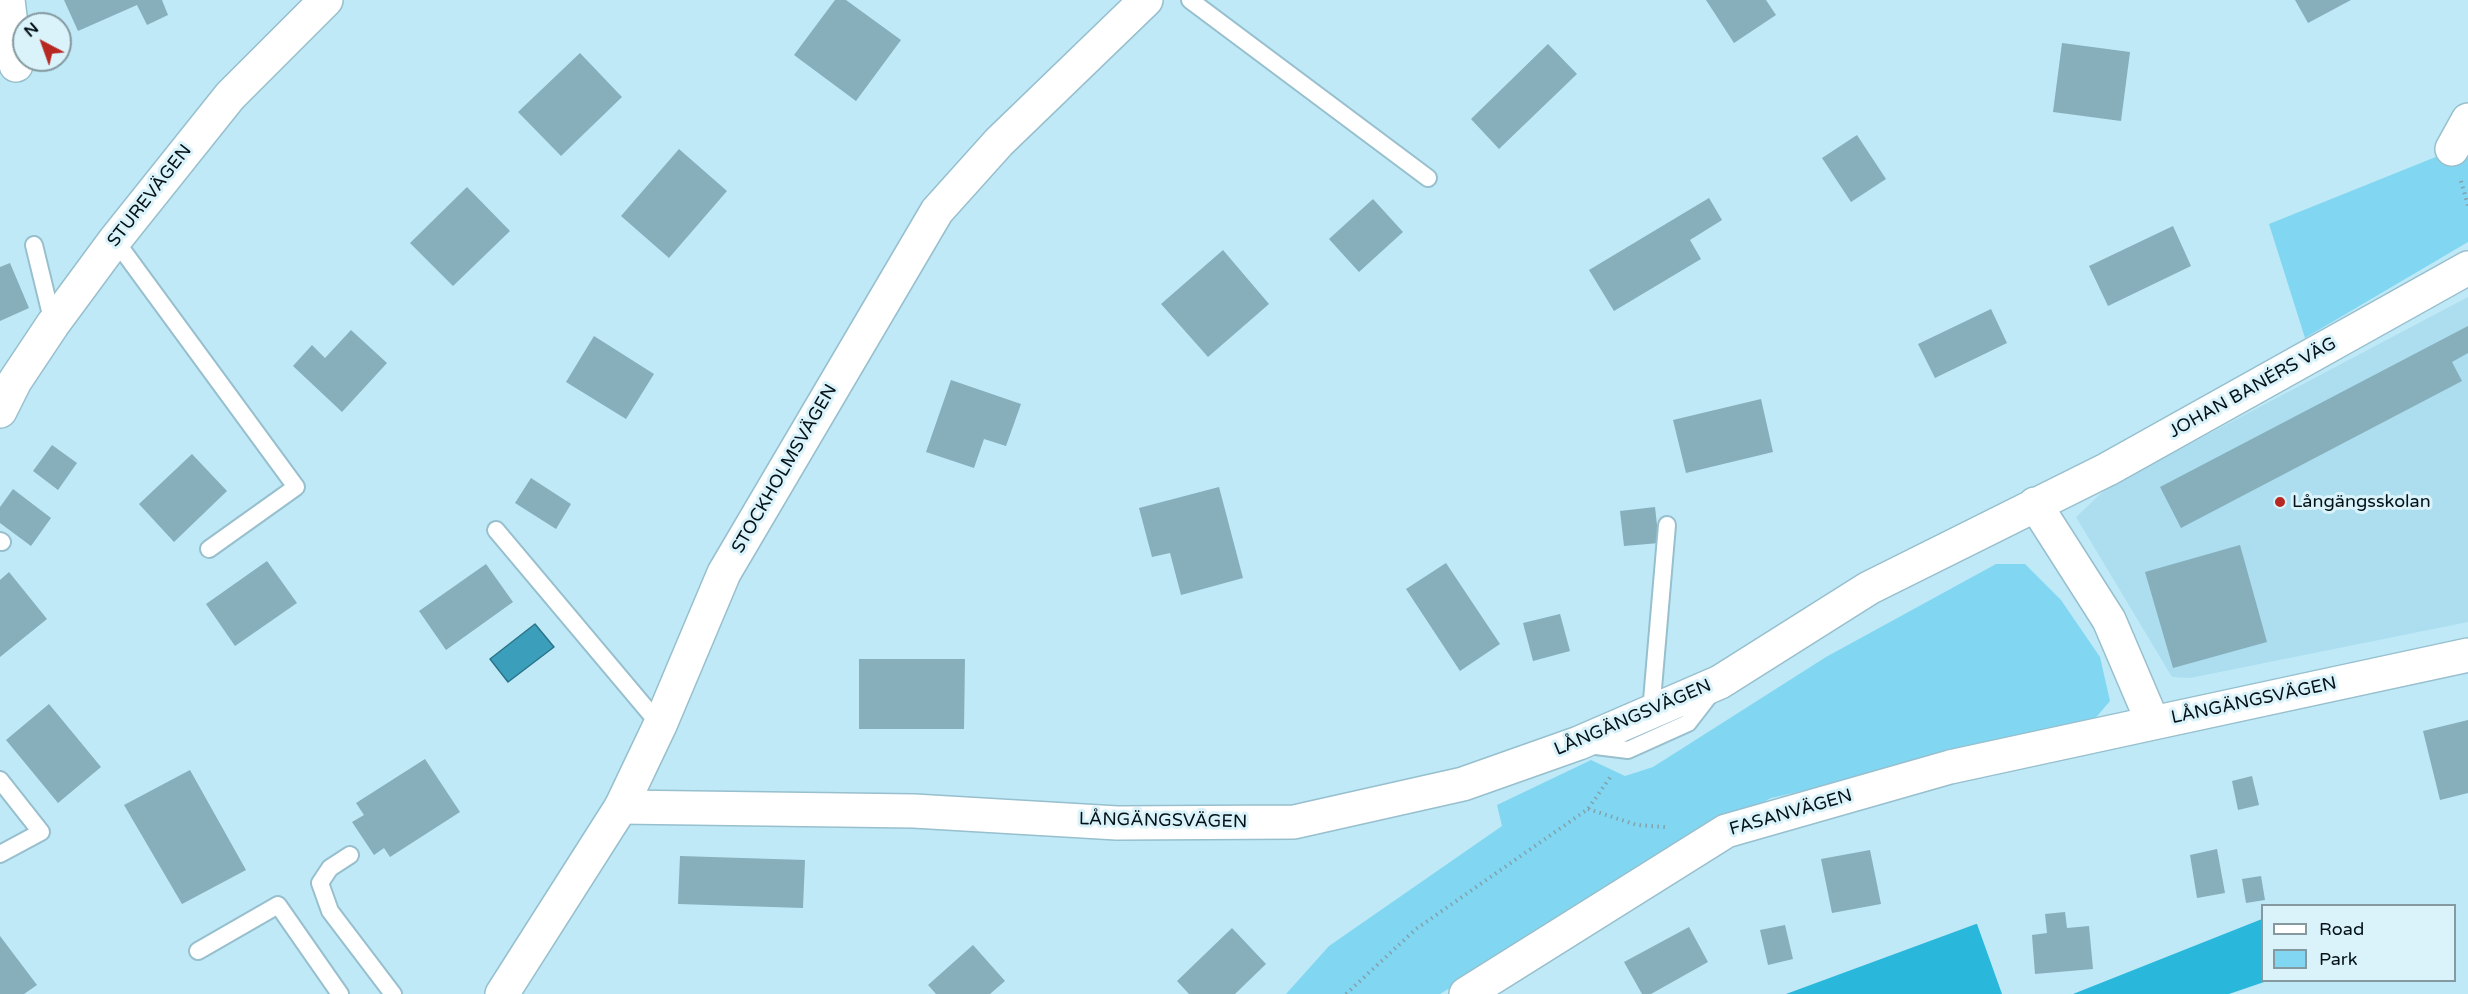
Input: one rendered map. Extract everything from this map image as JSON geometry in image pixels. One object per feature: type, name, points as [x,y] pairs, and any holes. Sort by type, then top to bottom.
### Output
[{"type":"street","name":"STUREVÄGEN","points":[[0,411],[15,381],[53,324],[115,240],[230,96],[326,0]]},
{"type":"street","name":"STOCKHOLMSVÄGEN","points":[[502,994],[621,807],[660,725],[724,573],[937,211],[999,142],[1146,0]]},
{"type":"street","points":[[6,8],[12,42]]},
{"type":"street","points":[[2452,148],[2468,120]]},
{"type":"street","name":"JOHAN BANÉRS VÄG","points":[[2036,504],[2108,469],[2468,268]]},
{"type":"street","name":"LÅNGÄNGSVÄGEN","points":[[621,807],[914,811],[1117,823],[1294,822],[1463,784],[1579,743],[1720,682],[1869,588],[2036,504],[2109,620],[2153,723],[2468,655]]},
{"type":"street","name":"FASANVÄGEN","points":[[1466,994],[1726,831],[1950,767],[2153,723]]},
{"type":"lane","points":[[1190,0],[1428,178]]},
{"type":"lane","points":[[115,240],[296,487],[209,549]]},
{"type":"lane","points":[[34,245],[53,324]]},
{"type":"lane","points":[[1651,712],[1667,525]]},
{"type":"lane","points":[[496,530],[660,725]]},
{"type":"lane","points":[[1579,743],[1628,750],[1688,723],[1720,682]]},
{"type":"lane","points":[[0,780],[40,832],[0,855]]},
{"type":"lane","points":[[350,855],[330,868],[320,884],[330,911],[393,994]]},
{"type":"lane","points":[[198,951],[278,905],[340,994]]},
{"type":"path","points":[[1346,994],[1416,928],[1588,809],[1628,750]]},
{"type":"path","points":[[1588,809],[1637,825],[1670,827]]},
{"type":"shaded area","name":"Långängsskolan","points":[[2468,297],[2468,622],[2190,678],[2172,677],[2076,517],[2108,487]]},
{"type":"shaded area","points":[[535,624],[554,647],[508,682],[490,659]]},
{"type":"shaded area","points":[[2261,919],[2261,982],[2264,982],[2229,994],[2073,994]]},
{"type":"shaded area","points":[[1976,924],[2002,994],[1786,994]]},
{"type":"green space","points":[[2468,144],[2468,242],[2305,338],[2269,224]]},
{"type":"green space","points":[[1996,564],[2025,564],[2061,600],[2100,657],[2110,701],[2087,728],[1771,798],[1727,821],[1440,994],[1286,994],[1329,946],[1502,826],[1497,805],[1591,760],[1625,776],[1653,767],[1826,657]]},
{"type":"building","points":[[64,0],[162,0],[168,15],[147,25],[137,5],[78,31],[72,12],[69,12]]},
{"type":"building","points":[[835,0],[846,0],[901,40],[856,101],[794,55]]},
{"type":"building","points":[[1706,0],[1766,0],[1776,15],[1734,43]]},
{"type":"building","points":[[2295,0],[2351,0],[2308,23]]},
{"type":"building","points":[[2062,43],[2130,52],[2121,121],[2053,112]]},
{"type":"building","points":[[1548,44],[1577,74],[1499,149],[1471,119]]},
{"type":"building","points":[[580,53],[622,97],[561,156],[518,112]]},
{"type":"building","points":[[1857,135],[1886,179],[1851,202],[1822,158]]},
{"type":"building","points":[[679,149],[727,191],[669,258],[621,216]]},
{"type":"building","points":[[467,187],[510,231],[453,286],[410,243]]},
{"type":"building","points":[[1709,198],[1722,220],[1690,240],[1701,259],[1614,311],[1589,270]]},
{"type":"building","points":[[1373,199],[1403,232],[1359,272],[1329,239]]},
{"type":"building","points":[[2173,226],[2191,266],[2108,306],[2089,266]]},
{"type":"building","points":[[1223,250],[1269,304],[1208,357],[1161,304]]},
{"type":"building","points":[[10,263],[29,308],[0,321],[0,267]]},
{"type":"building","points":[[1991,309],[2007,343],[1935,378],[1918,344]]},
{"type":"building","points":[[2468,326],[2468,353],[2452,362],[2462,381],[2181,528],[2160,487]]},
{"type":"building","points":[[351,330],[387,363],[342,412],[293,366],[312,345],[325,358]]},
{"type":"building","points":[[594,336],[654,374],[626,419],[566,382]]},
{"type":"building","points":[[951,380],[1021,404],[1006,446],[984,439],[974,468],[926,452]]},
{"type":"building","points":[[1761,399],[1773,452],[1686,473],[1673,420]]},
{"type":"building","points":[[52,445],[77,463],[58,490],[33,471]]},
{"type":"building","points":[[192,454],[227,491],[174,542],[139,504]]},
{"type":"building","points":[[531,478],[571,504],[556,529],[515,503]]},
{"type":"building","points":[[1219,487],[1243,578],[1181,595],[1170,553],[1152,557],[1139,508]]},
{"type":"building","points":[[13,489],[51,518],[31,546],[0,523],[0,507]]},
{"type":"building","points":[[1655,507],[1659,543],[1624,546],[1620,511]]},
{"type":"building","points":[[2240,545],[2267,642],[2173,668],[2145,572]]},
{"type":"building","points":[[267,561],[297,603],[235,646],[206,604]]},
{"type":"building","points":[[1446,563],[1500,644],[1460,671],[1406,589]]},
{"type":"building","points":[[486,564],[513,602],[446,650],[419,611]]},
{"type":"building","points":[[9,572],[47,619],[0,657],[0,580]]},
{"type":"building","points":[[1560,614],[1570,651],[1533,661],[1523,623]]},
{"type":"building","points":[[859,659],[965,659],[964,729],[859,729]]},
{"type":"building","points":[[49,704],[101,767],[58,803],[6,740]]},
{"type":"building","points":[[2468,720],[2468,793],[2440,800],[2423,731]]},
{"type":"building","points":[[425,759],[460,812],[390,857],[384,848],[374,855],[352,822],[364,815],[356,803]]},
{"type":"building","points":[[190,770],[246,870],[182,904],[124,805]]},
{"type":"building","points":[[2252,776],[2259,805],[2238,810],[2232,781]]},
{"type":"building","points":[[2217,849],[2225,893],[2197,898],[2190,855]]},
{"type":"building","points":[[1870,850],[1881,904],[1832,913],[1821,859]]},
{"type":"building","points":[[680,856],[805,860],[803,908],[678,904]]},
{"type":"building","points":[[2261,876],[2265,900],[2246,903],[2242,879]]},
{"type":"building","points":[[2065,912],[2067,928],[2089,926],[2093,969],[2035,974],[2032,935],[2047,933],[2045,914]]},
{"type":"building","points":[[1785,925],[1793,959],[1768,965],[1760,930]]},
{"type":"building","points":[[1689,927],[1708,962],[1651,994],[1642,994],[1624,962]]},
{"type":"building","points":[[1232,928],[1266,964],[1235,994],[1189,994],[1177,981]]},
{"type":"building","points":[[0,936],[37,985],[24,994],[0,994]]},
{"type":"building","points":[[973,945],[1005,981],[990,994],[936,994],[928,985]]},
{"type":"place","name":"Långängsskolan","points":[[2280,502]]}]
